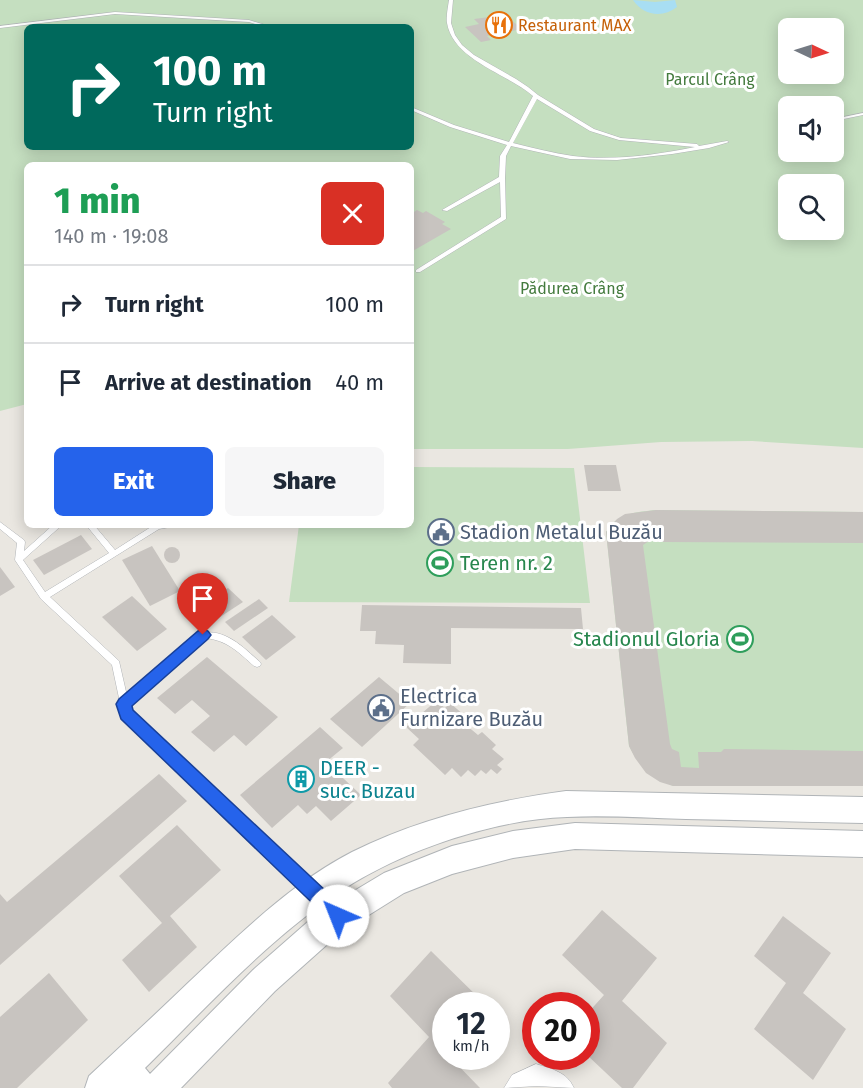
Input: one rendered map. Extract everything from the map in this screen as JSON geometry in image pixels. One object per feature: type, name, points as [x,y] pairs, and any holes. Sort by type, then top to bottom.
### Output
[{"type":"main road","points":[[159,1088],[268,975],[327,904],[336,878],[413,840],[447,827],[528,808],[566,804],[863,810]]},
{"type":"main road","points":[[121,1081],[248,947],[327,904],[387,888],[460,856],[536,840],[575,836],[863,844]]},
{"type":"street","points":[[515,1088],[536,1075],[555,1081],[563,1088]]},
{"type":"lane","points":[[451,0],[448,26],[459,43],[478,60],[523,85],[536,96],[592,130],[621,139],[707,147]]},
{"type":"lane","points":[[25,24],[115,13],[249,21],[260,24]]},
{"type":"lane","points":[[0,27],[24,24]]},
{"type":"lane","points":[[418,271],[504,218],[503,156],[536,96]]},
{"type":"lane","points":[[414,109],[452,126],[510,144],[577,158],[622,159],[669,155],[727,142]]},
{"type":"lane","points":[[844,118],[863,114]]},
{"type":"lane","points":[[445,210],[502,178]]},
{"type":"lane","points":[[0,525],[21,542],[38,544]]},
{"type":"lane","points":[[19,560],[55,528]]},
{"type":"lane","points":[[92,528],[114,554]]},
{"type":"lane","points":[[44,597],[153,528]]},
{"type":"lane","points":[[21,542],[19,560],[44,597],[116,663],[126,714],[327,904]]},
{"type":"lane","points":[[124,704],[203,635],[218,635],[230,641],[257,664]]},
{"type":"green space","name":"Pădurea Crâng","points":[[0,0],[863,0],[863,448],[752,441],[661,442],[568,449],[414,449],[414,162],[24,162],[24,405],[0,411]]},
{"type":"green space","name":"Teren nr. 2","points":[[414,467],[574,468],[590,603],[289,602],[299,528],[414,528]]},
{"type":"green space","name":"Stadionul Gloria","points":[[656,510],[863,512],[863,786],[673,786],[642,766],[629,746],[606,532],[621,517]]},
{"type":"water","points":[[633,0],[655,2],[675,0],[677,7],[665,13],[653,14],[642,9]]},
{"type":"building","points":[[505,15],[522,29],[487,36],[491,40],[481,42],[465,27],[479,24],[474,19]]},
{"type":"building","points":[[426,211],[445,222],[442,224],[451,229],[414,250],[414,212]]},
{"type":"building","points":[[584,465],[616,465],[621,491],[588,491]]},
{"type":"building","points":[[656,510],[863,512],[863,543],[663,542],[661,528],[647,528],[649,541],[643,545],[670,744],[672,749],[679,752],[681,767],[699,768],[698,752],[721,752],[724,749],[863,751],[863,786],[673,786],[660,782],[646,773],[629,746],[606,532],[617,519],[625,514]]},
{"type":"building","points":[[81,535],[92,549],[44,575],[33,560]]},
{"type":"building","points":[[152,546],[180,591],[150,606],[122,560]]},
{"type":"building","points":[[169,547],[175,547],[180,555],[178,561],[169,563],[164,558],[164,552]]},
{"type":"building","points":[[0,567],[15,587],[0,596]]},
{"type":"building","points":[[228,588],[243,602],[217,619],[203,604]]},
{"type":"building","points":[[132,596],[167,629],[137,651],[102,617]]},
{"type":"building","points":[[259,599],[268,608],[234,631],[225,622]]},
{"type":"building","points":[[362,605],[581,608],[583,629],[451,628],[451,664],[403,663],[404,645],[375,644],[376,631],[360,631]]},
{"type":"building","points":[[272,615],[296,637],[266,660],[242,637]]},
{"type":"building","points":[[207,657],[278,717],[246,746],[234,735],[214,752],[191,732],[210,716],[192,700],[175,714],[157,698]]},
{"type":"building","points":[[379,677],[410,703],[362,747],[330,719]]},
{"type":"building","points":[[436,701],[445,708],[450,703],[471,721],[466,725],[478,735],[482,732],[496,745],[492,749],[504,759],[497,765],[502,769],[497,774],[491,769],[486,774],[481,770],[475,776],[468,770],[461,777],[452,768],[445,775],[413,745],[419,739],[406,727]]},
{"type":"building","name":"DEER - suc. Buzau","points":[[320,727],[343,748],[326,762],[361,795],[331,821],[316,806],[307,814],[298,805],[272,828],[240,795]]},
{"type":"building","points":[[159,774],[187,801],[0,965],[0,894],[7,902]]},
{"type":"building","points":[[177,825],[221,870],[170,916],[197,947],[149,992],[122,960],[162,923],[119,876]]},
{"type":"building","points":[[602,910],[657,958],[622,1001],[667,1043],[633,1088],[622,1088],[600,1067],[600,999],[604,995],[562,955]]},
{"type":"building","points":[[783,916],[831,953],[803,993],[846,1029],[813,1080],[754,1029],[786,983],[754,956]]},
{"type":"building","points":[[431,951],[473,992],[432,992],[432,1070],[463,1070],[480,1088],[392,1088],[388,1083],[429,1037],[390,996]]},
{"type":"building","points":[[49,973],[88,1020],[17,1088],[0,1088],[0,1017]]},
{"type":"place","name":"Restaurant MAX","points":[[499,25]]},
{"type":"place","name":"Stadion Metalul Buzău","points":[[441,532]]},
{"type":"place","name":"Teren nr. 2","points":[[440,563]]},
{"type":"place","name":"Stadionul Gloria","points":[[740,639]]},
{"type":"place","name":"Electrica Furnizare Buzău","points":[[381,708]]},
{"type":"place","name":"DEER - suc. Buzau","points":[[301,779]]},
{"type":"route","points":[[203,635],[124,704],[126,714],[316,892],[338,916]]},
{"type":"park label","name":"Parcul Crâng","points":[[710,79]]}]
